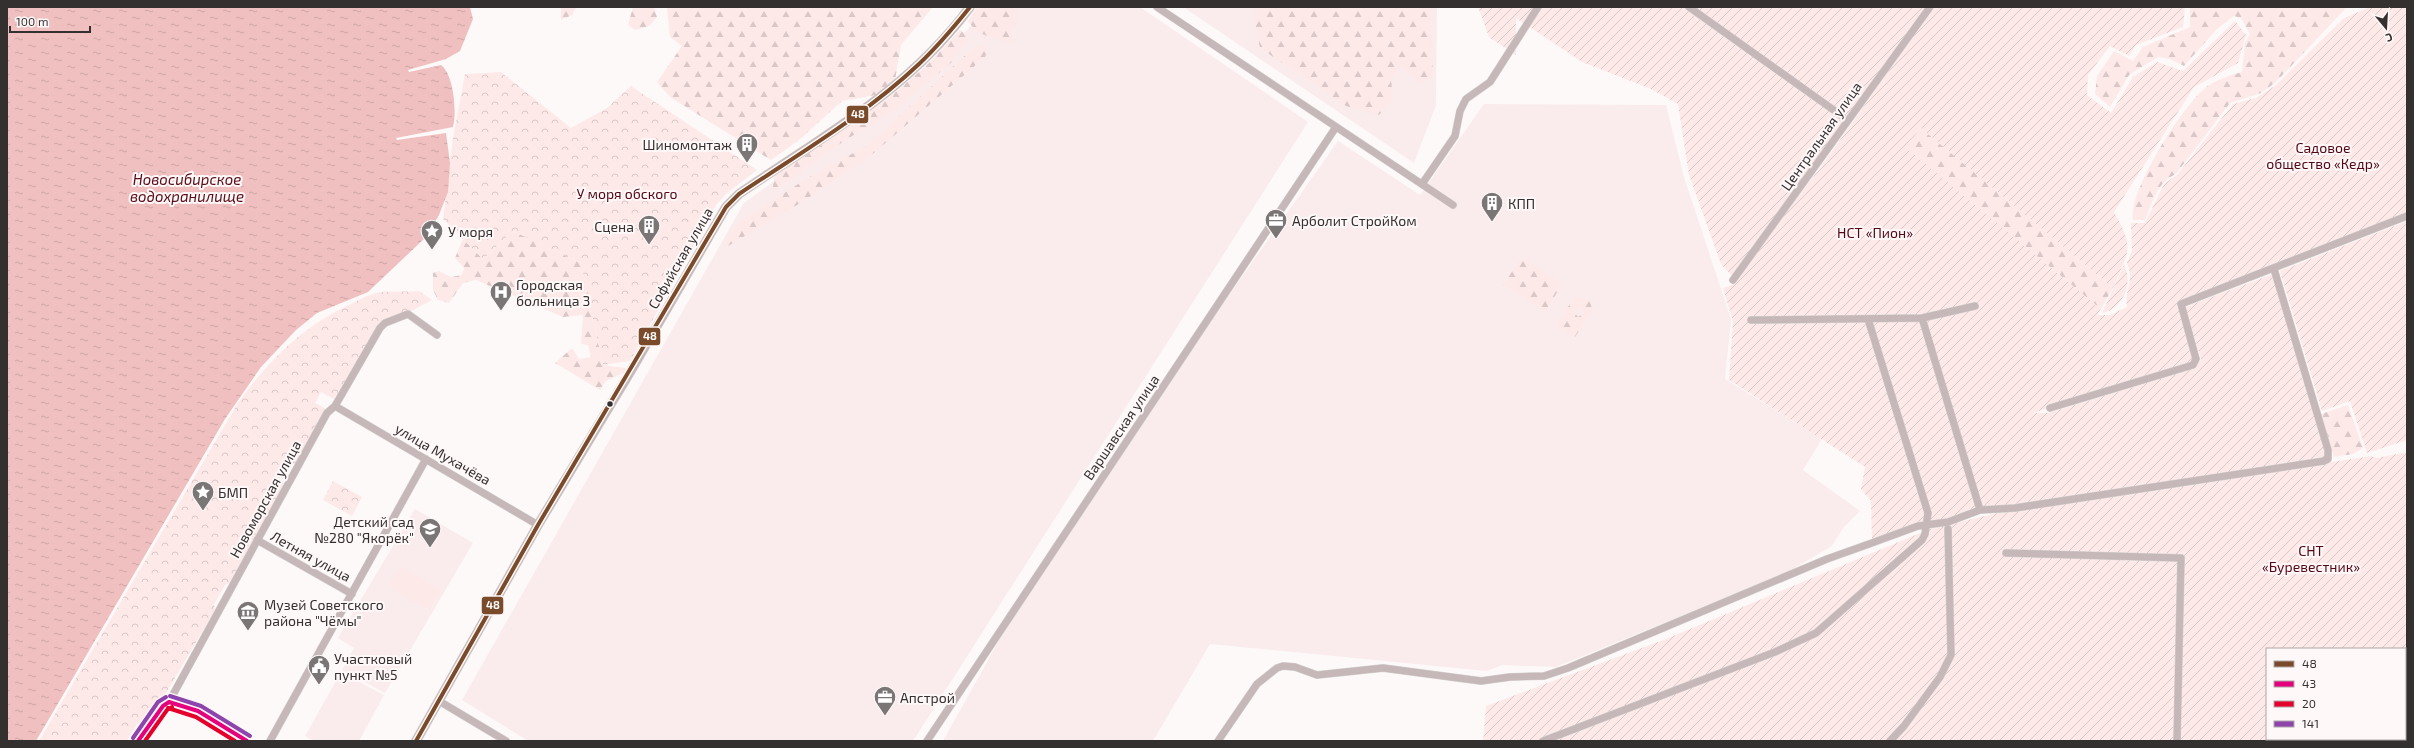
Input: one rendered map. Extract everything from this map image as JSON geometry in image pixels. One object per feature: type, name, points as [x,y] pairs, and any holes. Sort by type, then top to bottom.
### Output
[{"type":"main road","name":"Софийская улица","points":[[416,741],[538,525],[632,370],[726,206],[745,190],[893,89],[937,48],[970,7]]},
{"type":"street","points":[[1157,7],[1453,205]]},
{"type":"street","points":[[1422,184],[1454,136],[1460,111],[1466,99],[1490,82],[1538,7]]},
{"type":"street","points":[[1689,7],[1842,116]]},
{"type":"street","name":"Центральная улица","points":[[1733,280],[1930,7]]},
{"type":"street","name":"Варшавская улица","points":[[927,741],[1336,127]]},
{"type":"street","points":[[2050,408],[2193,365],[2196,359],[2181,304],[2407,216]]},
{"type":"street","points":[[1218,741],[1257,684],[1277,668],[1283,666],[1317,675],[1383,668],[1481,681],[1510,677],[1544,676],[1568,668],[1827,559],[1918,526],[1926,527],[1980,510],[2015,508],[2328,459],[2328,450],[2274,269]]},
{"type":"street","points":[[1751,320],[1922,318],[1975,306]]},
{"type":"street","name":"Новоморская улица","points":[[138,741],[163,706],[168,702],[327,413],[335,406],[370,342],[385,323],[408,314],[437,335]]},
{"type":"street","points":[[1922,318],[1980,510]]},
{"type":"street","points":[[1543,741],[1775,652],[1816,633],[1922,540],[1928,512],[1868,319]]},
{"type":"street","name":"улица Мухачёва","points":[[335,406],[538,525]]},
{"type":"street","points":[[270,741],[426,459]]},
{"type":"street","points":[[1890,741],[1904,726],[1940,677],[1951,656],[1948,529]]},
{"type":"street","name":"Летняя улица","points":[[257,540],[352,594]]},
{"type":"street","points":[[2006,553],[2181,558],[2177,741]]},
{"type":"street","points":[[439,701],[506,741]]},
{"type":"street","points":[[168,702],[178,702],[247,741]]},
{"type":"shaded area","points":[[983,7],[1140,7],[1308,122],[913,741],[528,741],[462,700],[744,203],[930,68],[969,28]]},
{"type":"shaded area","points":[[1183,7],[1437,7],[1436,105],[1414,163]]},
{"type":"shaded area","points":[[1484,104],[1666,105],[1684,177],[1731,319],[1725,379],[1822,439],[1803,470],[1860,511],[1843,528],[1832,546],[1786,573],[1556,667],[1502,665],[1487,671],[1210,644],[1153,741],[943,741],[1052,545],[1338,141],[1420,195]]},
{"type":"shaded area","points":[[415,509],[473,543],[385,693],[342,670],[354,648],[338,638]]},
{"type":"shaded area","points":[[341,672],[384,695],[359,741],[314,741],[305,736]]},
{"type":"green space","points":[[561,7],[576,8],[572,15],[561,20]]},
{"type":"green space","points":[[633,7],[654,7],[657,17],[649,26],[635,30],[628,25]]},
{"type":"green space","points":[[667,7],[933,7],[901,45],[893,92],[842,101],[799,140],[771,160],[670,97],[657,82],[682,46],[670,37]]},
{"type":"green space","points":[[977,7],[1018,7],[1018,18],[1011,32],[1014,43],[988,36],[977,31],[968,21]]},
{"type":"green space","points":[[1252,7],[1431,7],[1433,77],[1420,83],[1401,67],[1391,79],[1393,99],[1379,115],[1346,106],[1260,48]]},
{"type":"green space","points":[[1478,7],[1927,7],[1733,277],[1721,264],[1689,175],[1678,104],[1651,89],[1582,62],[1516,18],[1516,55],[1489,37]]},
{"type":"green space","points":[[1934,7],[2185,7],[2183,27],[2136,45],[2129,56],[2110,46],[2088,75],[2087,95],[2111,113],[2133,77],[2157,62],[2183,71],[2235,21],[2246,35],[2238,63],[2194,87],[2114,212],[2125,234],[2127,250],[2126,257],[2113,288],[1921,128],[1905,147],[2096,305],[2102,307],[2097,315],[2110,315],[2127,307],[2126,301],[2130,275],[2127,263],[2132,251],[2131,223],[2145,223],[2164,184],[2177,175],[2233,104],[2256,98],[2275,86],[2344,18],[2370,7],[2407,7],[2407,212],[2178,304],[2194,358],[2191,363],[2033,413],[2048,413],[2196,368],[2201,359],[2185,307],[2273,274],[2326,455],[2323,459],[2015,506],[1971,509],[1935,523],[1872,540],[1871,501],[1861,489],[1865,467],[1729,380],[1733,322],[1723,288],[1731,285],[1823,164]]},
{"type":"green space","points":[[2190,7],[2347,7],[2276,82],[2261,93],[2230,103],[2176,174],[2164,182],[2156,194],[2145,220],[2133,220],[2134,207],[2139,191],[2147,172],[2170,132],[2193,100],[2203,90],[2216,81],[2242,72],[2245,43],[2250,34],[2241,18],[2234,16],[2217,29],[2184,66],[2170,59],[2158,57],[2129,75],[2110,107],[2095,94],[2097,76],[2114,51],[2133,61],[2143,47],[2190,27]]},
{"type":"green space","points":[[960,30],[970,37],[952,62],[895,110],[844,141],[772,193],[775,173],[886,100],[926,66]]},
{"type":"green space","points":[[983,44],[988,49],[985,57],[868,158],[802,202],[728,246],[725,241],[740,221],[819,171],[867,146],[972,49]]},
{"type":"green space","name":"У моря обского","points":[[501,72],[571,128],[607,108],[631,86],[757,170],[727,193],[716,205],[630,361],[603,365],[581,263],[513,231],[483,259],[443,219],[453,138],[465,74]]},
{"type":"green space","points":[[1921,128],[2113,288],[2102,307],[2096,305],[1904,147]]},
{"type":"green space","points":[[2407,221],[2407,440],[2367,453],[2350,401],[2322,411],[2280,271]]},
{"type":"green space","points":[[513,231],[581,263],[603,365],[632,369],[606,381],[600,390],[555,363],[572,348],[579,359],[591,357],[588,345],[581,344],[583,315],[563,317],[476,280],[463,283],[449,303],[438,300],[433,290],[433,273],[439,271],[451,277],[462,275],[464,268],[455,258],[463,239],[483,259]]},
{"type":"green space","points":[[1526,259],[1560,282],[1561,286],[1545,312],[1503,285],[1519,261]]},
{"type":"green space","points":[[2124,265],[2128,280],[2124,295],[2115,307],[2102,313]]},
{"type":"green space","points":[[419,291],[432,300],[376,330],[334,399],[321,392],[315,403],[328,410],[295,464],[287,465],[280,479],[284,484],[231,582],[225,585],[214,604],[215,610],[166,693],[143,725],[137,724],[127,741],[39,741],[238,403],[262,373],[274,359],[302,334],[317,323],[362,298],[382,292]]},
{"type":"green space","points":[[1580,297],[1590,302],[1593,311],[1575,337],[1555,326],[1574,298]],"holes":[[[1580,307],[1584,313],[1578,317],[1574,312]]]},
{"type":"green space","points":[[2348,405],[2363,448],[2353,454],[2334,457],[2321,414]]},
{"type":"green space","name":"СНТ «Буревестник»","points":[[2407,452],[2407,741],[1483,741],[1486,706],[1666,639],[1930,529],[2002,512],[2371,456],[2377,458]]},
{"type":"green space","points":[[333,481],[362,497],[352,516],[323,500]]},
{"type":"green space","points":[[399,568],[403,568],[439,588],[440,591],[430,607],[425,608],[392,589],[390,583]]},
{"type":"water","name":"Новосибирское водохранилище","points":[[7,7],[470,7],[473,19],[460,51],[446,59],[408,70],[409,72],[441,65],[449,77],[452,85],[455,112],[453,127],[396,138],[397,140],[446,133],[450,163],[448,192],[439,215],[426,237],[368,292],[317,313],[296,330],[261,367],[225,419],[36,741],[7,741]]},
{"type":"transit line","name":"48","points":[[416,741],[538,525],[726,207],[739,194],[832,133],[898,83],[933,50],[970,7]]},
{"type":"transit line","name":"141","points":[[170,696],[201,706],[250,736]]},
{"type":"transit line","name":"141","points":[[133,738],[158,702],[166,697]]},
{"type":"transit line","name":"43","points":[[169,702],[198,711],[247,741]]},
{"type":"transit line","name":"43","points":[[138,741],[163,706],[169,702]]},
{"type":"transit line","name":"20","points":[[145,741],[167,710],[172,707]]},
{"type":"transit line","name":"20","points":[[168,708],[196,717],[235,741]]},
{"type":"place","name":"Шиномонтаж","points":[[747,164]]},
{"type":"place","name":"КПП","points":[[1492,222]]},
{"type":"place","name":"Арболит СтройКом","points":[[1276,240]]},
{"type":"place","name":"Сцена","points":[[649,246]]},
{"type":"place","name":"У моря","points":[[432,250]]},
{"type":"place","name":"Городская больница 3","points":[[501,312]]},
{"type":"place","name":"БМП","points":[[203,512]]},
{"type":"place","name":"Детский сад №280 \"Якорёк\"","points":[[430,548]]},
{"type":"place","name":"Музей Советского района \"Чёмы\"","points":[[248,632]]},
{"type":"place","name":"Участковый пункт №5","points":[[319,686]]},
{"type":"place","name":"Апстрой","points":[[885,716]]},
{"type":"park label","name":"Садовое общество «Кедр»","points":[[2323,156]]},
{"type":"park label","name":"НСТ «Пион»","points":[[1875,232]]}]
